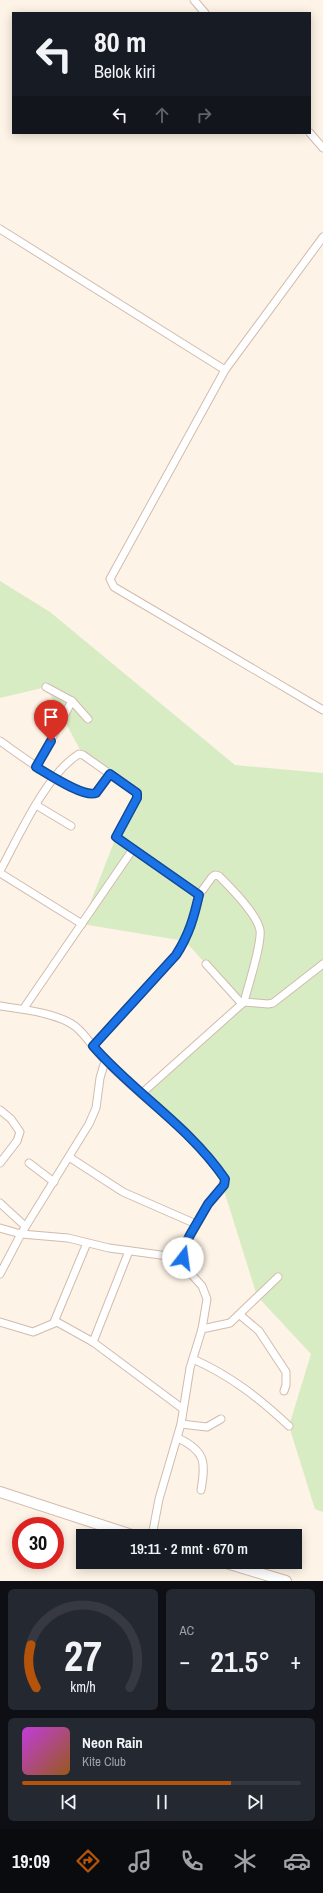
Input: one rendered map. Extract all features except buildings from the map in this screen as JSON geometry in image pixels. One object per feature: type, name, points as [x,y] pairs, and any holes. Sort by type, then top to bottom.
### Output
[{"type":"main road","points":[[0,1492],[114,1529]]},
{"type":"main road","points":[[247,1569],[286,1581]]},
{"type":"street","points":[[194,0],[204,12]]},
{"type":"street","points":[[311,134],[323,148]]},
{"type":"street","points":[[0,229],[225,370]]},
{"type":"street","points":[[323,237],[225,370],[111,575],[110,583],[114,587],[323,710]]},
{"type":"street","points":[[46,687],[72,701],[88,719]]},
{"type":"street","points":[[36,767],[72,701]]},
{"type":"street","points":[[0,740],[36,767],[54,778],[92,794],[96,793],[110,774]]},
{"type":"street","points":[[82,924],[0,872],[36,805],[54,778],[79,754],[137,794],[116,836],[199,895]]},
{"type":"street","points":[[36,805],[71,826]]},
{"type":"street","points":[[24,1008],[133,849]]},
{"type":"street","points":[[93,1046],[176,955],[194,922],[199,895],[212,877],[216,875],[219,876],[229,886],[258,925],[260,937],[243,1003],[141,1094]]},
{"type":"street","points":[[206,964],[243,1003],[268,1004],[273,1003],[323,964]]},
{"type":"street","points":[[0,1006],[24,1008],[56,1017],[75,1026],[105,1061],[189,1135],[225,1179],[224,1185],[208,1204],[184,1247],[183,1258],[192,1275],[202,1286],[207,1299],[202,1329],[193,1359],[178,1438],[159,1499],[153,1529]]},
{"type":"street","points":[[0,1274],[20,1234],[89,1124],[96,1108],[100,1078],[105,1061]]},
{"type":"street","points":[[0,1110],[20,1129],[20,1135],[0,1163]]},
{"type":"street","points":[[69,1157],[123,1192],[196,1224]]},
{"type":"street","points":[[29,1163],[54,1182]]},
{"type":"street","points":[[0,1203],[25,1226]]},
{"type":"street","points":[[0,1228],[20,1234],[68,1238],[129,1252],[183,1258]]},
{"type":"street","points":[[0,1322],[30,1332],[38,1331],[54,1322],[87,1243]]},
{"type":"street","points":[[93,1342],[129,1252]]},
{"type":"street","points":[[202,1329],[230,1323],[278,1277]]},
{"type":"street","points":[[240,1315],[259,1331],[286,1372],[286,1385],[284,1391]]},
{"type":"street","points":[[54,1322],[61,1324],[93,1342],[183,1409]]},
{"type":"street","points":[[193,1359],[230,1378],[263,1402],[289,1426]]},
{"type":"street","points":[[181,1424],[204,1428],[221,1419]]},
{"type":"street","points":[[178,1438],[194,1445],[202,1459],[205,1469],[201,1490]]},
{"type":"green space","points":[[0,581],[50,612],[235,765],[323,773],[323,1512],[315,1509],[289,1426],[311,1354],[257,1296],[217,1168],[141,1094],[242,1004],[185,941],[82,924],[116,837],[137,798],[83,755],[46,687],[0,698]]},
{"type":"route","points":[[51,741],[36,767],[54,778],[88,794],[96,793],[110,774],[137,793],[137,798],[116,837],[199,895],[194,922],[176,955],[93,1046],[111,1067],[189,1135],[225,1179],[224,1185],[208,1204],[190,1235],[184,1247],[183,1258]]}]
